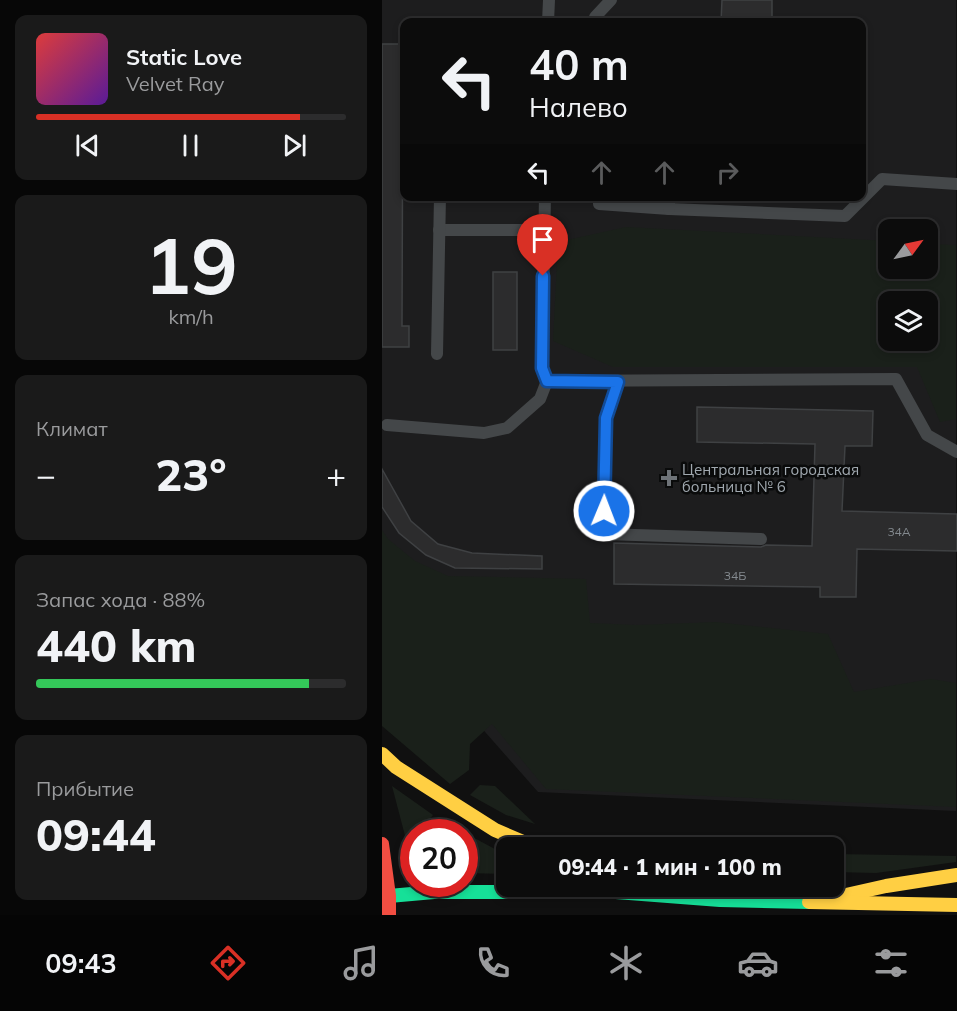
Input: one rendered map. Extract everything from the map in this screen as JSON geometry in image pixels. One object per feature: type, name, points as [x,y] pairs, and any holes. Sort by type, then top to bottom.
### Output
[{"type":"main road","points":[[382,754],[396,767],[495,830],[511,837]]},
{"type":"main road","points":[[382,844],[385,896],[389,915]]},
{"type":"main road","points":[[813,902],[886,886],[956,875]]},
{"type":"main road","points":[[385,896],[434,892],[616,892],[720,900],[956,904]]},
{"type":"main road","points":[[709,897],[720,900]]},
{"type":"lane","points":[[548,0],[548,18]]},
{"type":"lane","points":[[595,18],[610,0]]},
{"type":"lane","points":[[866,195],[882,179],[956,184]]},
{"type":"lane","points":[[437,354],[440,201]]},
{"type":"lane","points":[[387,426],[484,433],[507,428],[540,399],[547,381],[542,368],[544,201]]},
{"type":"lane","points":[[600,201],[600,204],[669,203],[845,216],[860,201]]},
{"type":"lane","points":[[439,230],[544,230]]},
{"type":"lane","points":[[547,381],[896,379],[927,435],[956,452]]},
{"type":"lane","points":[[618,382],[606,418],[604,534],[761,539]]},
{"type":"shaded area","name":"Центральная городская больница № 6","points":[[382,0],[956,0],[956,811],[538,792],[382,615]]},
{"type":"shaded area","points":[[626,227],[878,240],[878,279],[938,279],[938,244],[956,245],[956,419],[940,422],[917,367],[613,367],[553,341],[558,242]]},
{"type":"shaded area","points":[[382,530],[388,539],[415,561],[448,576],[586,579],[590,623],[636,625],[716,622],[828,634],[854,692],[931,679],[956,683],[956,807],[546,789],[492,724],[470,744],[469,770],[450,784],[382,726]]},
{"type":"shaded area","points":[[480,785],[495,786],[535,824],[506,815],[470,795]]},
{"type":"shaded area","points":[[392,786],[433,815],[430,819],[401,819]]},
{"type":"shaded area","points":[[478,840],[496,850],[496,874],[478,873]]},
{"type":"shaded area","points":[[844,854],[956,856],[956,862],[876,873],[844,872]]},
{"type":"building","points":[[722,0],[772,0],[772,18],[721,18]]},
{"type":"building","points":[[382,44],[400,44],[402,326],[409,326],[409,347],[382,347]]},
{"type":"building","points":[[493,272],[517,272],[517,350],[493,350]]},
{"type":"building","points":[[697,407],[873,411],[872,446],[845,446],[842,511],[957,514],[957,551],[857,549],[856,597],[820,597],[820,587],[614,584],[614,543],[812,546],[815,444],[697,442]]},
{"type":"building","points":[[382,469],[411,521],[438,544],[472,553],[542,556],[542,569],[455,568],[426,555],[399,533],[382,507]]},
{"type":"traffic: fast","points":[[389,896],[434,892],[616,892],[720,900],[809,902]]},
{"type":"traffic: slow","points":[[382,754],[396,767],[495,830],[511,837]]},
{"type":"traffic: slow","points":[[844,895],[886,886],[957,875]]},
{"type":"traffic: slow","points":[[809,902],[957,905]]},
{"type":"traffic: jam","points":[[382,844],[389,896],[389,915]]},
{"type":"place","name":"Центральная городская больница № 6","points":[[669,478]]},
{"type":"route","points":[[543,276],[542,368],[547,381],[618,382],[606,418],[604,511]]}]
